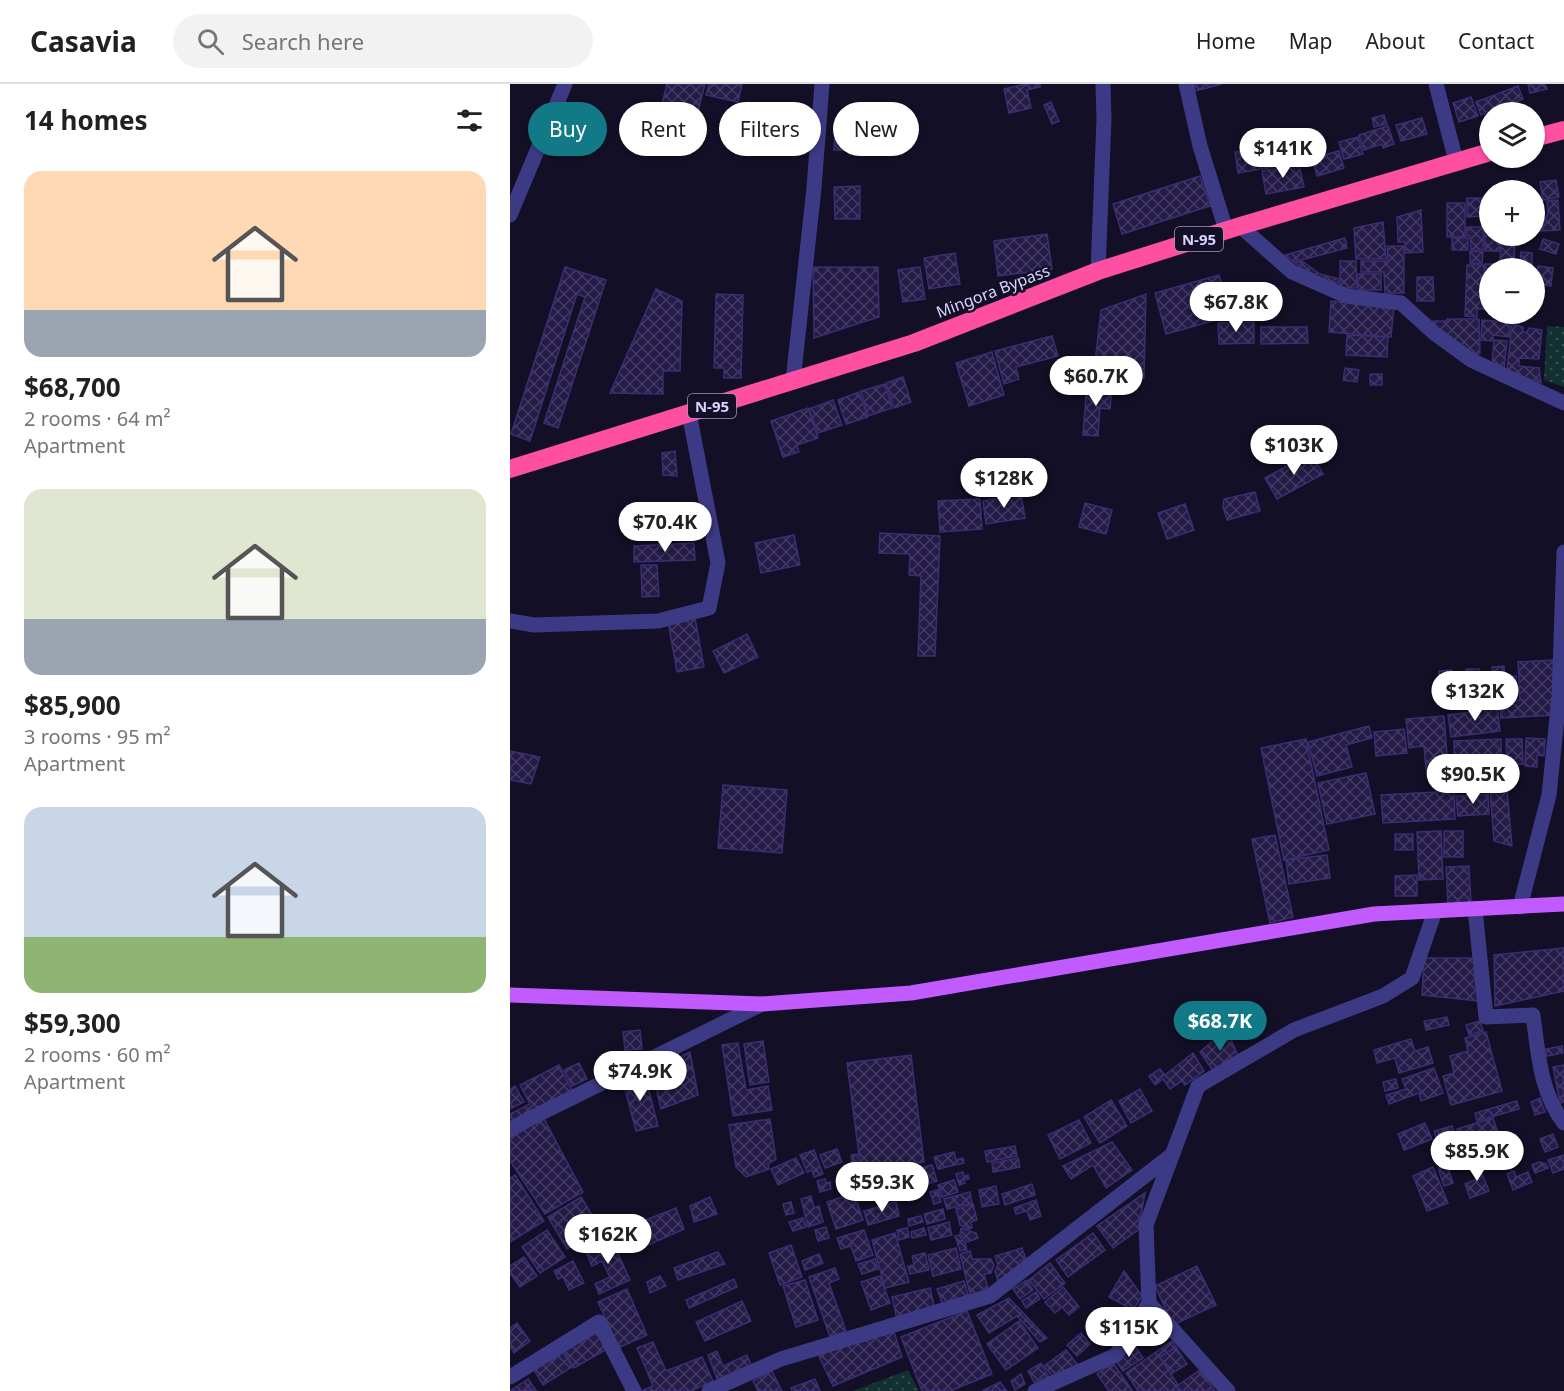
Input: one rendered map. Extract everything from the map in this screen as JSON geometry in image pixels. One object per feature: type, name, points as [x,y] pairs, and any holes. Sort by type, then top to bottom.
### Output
[{"type":"highway","points":[[1545,135],[1564,130]]},
{"type":"highway","name":"Mingora Bypass","points":[[510,469],[914,343],[1098,271],[1479,155]]},
{"type":"main road","points":[[510,995],[762,1004],[911,993],[1374,914],[1564,904]]},
{"type":"street","points":[[510,215],[565,84]]},
{"type":"street","points":[[793,381],[814,188],[822,84]]},
{"type":"street","points":[[1098,271],[1104,119],[1103,84]]},
{"type":"street","points":[[1186,84],[1200,146],[1233,228],[1292,272],[1346,296],[1401,303],[1434,333],[1472,360],[1564,403]]},
{"type":"street","points":[[1436,84],[1456,161]]},
{"type":"street","points":[[510,621],[534,626],[658,621],[709,608],[718,563],[689,412]]},
{"type":"street","points":[[1520,907],[1549,795],[1559,698],[1564,552]]},
{"type":"street","points":[[1475,909],[1486,1017],[1533,1015],[1540,1069],[1556,1113],[1564,1123]]},
{"type":"street","points":[[1035,1391],[1116,1356],[1149,1304],[1146,1225],[1198,1086],[1294,1030],[1383,996],[1412,978],[1435,911]]},
{"type":"street","points":[[510,1130],[762,1004]]},
{"type":"street","points":[[709,1391],[781,1359],[990,1296],[1173,1155]]},
{"type":"street","points":[[1149,1304],[1228,1391]]},
{"type":"street","points":[[510,1377],[599,1322],[634,1391]]},
{"type":"green space","points":[[1547,326],[1564,327],[1564,387],[1544,380]]},
{"type":"green space","points":[[908,1370],[919,1391],[853,1391]]},
{"type":"building","points":[[667,84],[705,84],[700,102],[662,102]]},
{"type":"building","points":[[709,84],[742,84],[738,102],[706,95]]},
{"type":"building","points":[[1025,84],[1040,84],[1040,87],[1027,90],[1031,108],[1009,113],[1004,89]]},
{"type":"building","points":[[1194,84],[1222,84],[1195,91]]},
{"type":"building","points":[[1528,84],[1545,84],[1547,89],[1530,93]]},
{"type":"building","points":[[1518,86],[1523,99],[1515,102],[1479,102],[1479,110],[1476,102]]},
{"type":"building","points":[[1471,97],[1478,116],[1459,122],[1453,103]]},
{"type":"building","points":[[1051,102],[1059,121],[1052,124],[1044,105]]},
{"type":"building","points":[[1384,115],[1387,124],[1374,127],[1372,118]]},
{"type":"building","points":[[1422,118],[1427,134],[1401,141],[1396,125]]},
{"type":"building","points":[[1388,126],[1394,144],[1383,148],[1382,144],[1364,150],[1359,135]]},
{"type":"building","points":[[1358,137],[1363,154],[1344,159],[1339,142]]},
{"type":"building","points":[[1288,143],[1291,164],[1238,173],[1235,152]]},
{"type":"building","points":[[1339,151],[1344,168],[1317,176],[1312,158]]},
{"type":"building","points":[[1299,165],[1304,187],[1266,194],[1262,171]]},
{"type":"building","points":[[1200,176],[1210,206],[1122,234],[1113,204]]},
{"type":"building","points":[[1556,180],[1559,197],[1545,200],[1545,181]]},
{"type":"building","points":[[860,186],[860,219],[835,219],[834,187]]},
{"type":"building","points":[[1467,198],[1479,198],[1479,216],[1467,217]]},
{"type":"building","points":[[1558,200],[1560,230],[1545,231],[1545,220],[1548,213],[1547,201]]},
{"type":"building","points":[[1447,203],[1465,203],[1465,237],[1447,237]]},
{"type":"building","points":[[1421,210],[1423,252],[1405,253],[1405,242],[1398,242],[1397,217]]},
{"type":"building","points":[[1383,222],[1386,259],[1356,259],[1354,228]]},
{"type":"building","points":[[1466,227],[1479,227],[1479,246],[1483,246],[1483,250],[1471,250],[1470,236],[1467,236]]},
{"type":"building","points":[[1047,234],[1052,269],[998,276],[994,241]]},
{"type":"building","points":[[1345,238],[1347,248],[1294,262],[1285,255]]},
{"type":"building","points":[[1452,238],[1468,238],[1468,250],[1452,250]]},
{"type":"building","points":[[1545,240],[1559,244],[1556,254],[1540,249],[1541,246],[1545,246]]},
{"type":"building","points":[[1387,246],[1404,246],[1404,293],[1385,293],[1384,272],[1361,272],[1361,261],[1388,261]]},
{"type":"building","points":[[1485,246],[1500,246],[1500,251],[1485,251]]},
{"type":"building","points":[[1501,246],[1515,246],[1514,258],[1500,258]]},
{"type":"building","points":[[1470,251],[1483,252],[1482,258],[1479,258],[1479,264],[1470,263]]},
{"type":"building","points":[[1521,252],[1532,253],[1532,258],[1520,258]]},
{"type":"building","points":[[955,253],[960,284],[929,289],[924,258]]},
{"type":"building","points":[[1302,261],[1320,274],[1339,279],[1339,283],[1321,281],[1295,263]]},
{"type":"building","points":[[1340,261],[1356,261],[1357,288],[1340,288]]},
{"type":"building","points":[[1467,265],[1479,265],[1477,317],[1465,316]]},
{"type":"building","points":[[565,267],[606,280],[558,428],[544,423],[585,297],[577,294],[530,441],[511,434]]},
{"type":"building","points":[[813,267],[878,267],[879,317],[814,338]]},
{"type":"building","points":[[920,267],[925,299],[903,302],[898,270]]},
{"type":"building","points":[[1545,267],[1553,268],[1551,286],[1545,285]]},
{"type":"building","points":[[1358,274],[1381,274],[1381,290],[1358,290]]},
{"type":"building","points":[[1219,275],[1231,316],[1166,334],[1155,293]]},
{"type":"building","points":[[1417,277],[1433,277],[1434,301],[1417,301]]},
{"type":"building","points":[[656,289],[682,301],[680,371],[663,371],[663,394],[610,393]]},
{"type":"building","points":[[716,294],[743,295],[741,378],[724,378],[724,368],[714,368]]},
{"type":"building","points":[[1146,294],[1144,378],[1093,381],[1101,310]]},
{"type":"building","points":[[1331,301],[1394,306],[1391,337],[1329,332]]},
{"type":"building","points":[[1447,319],[1479,319],[1480,353],[1475,357],[1433,328],[1433,321],[1447,321]]},
{"type":"building","points":[[1254,322],[1254,343],[1219,344],[1218,323]]},
{"type":"building","points":[[1482,324],[1510,324],[1509,337],[1493,335],[1493,341],[1481,340]]},
{"type":"building","points":[[1512,324],[1523,327],[1523,332],[1527,332],[1529,328],[1542,330],[1539,359],[1519,358],[1519,366],[1539,368],[1541,383],[1507,371]]},
{"type":"building","points":[[1261,327],[1307,327],[1308,343],[1261,344]]},
{"type":"building","points":[[1347,335],[1388,337],[1387,357],[1346,355]]},
{"type":"building","points":[[1052,336],[1058,356],[1016,367],[1019,379],[1004,384],[995,351]]},
{"type":"building","points":[[1494,340],[1507,341],[1504,369],[1492,365]]},
{"type":"building","points":[[992,352],[1004,395],[969,406],[956,363]]},
{"type":"building","points":[[1345,368],[1359,370],[1357,382],[1343,380]]},
{"type":"building","points":[[1370,374],[1382,374],[1382,385],[1370,385]]},
{"type":"building","points":[[903,377],[911,402],[894,408],[886,383]]},
{"type":"building","points":[[885,384],[892,408],[868,416],[861,391]]},
{"type":"building","points":[[1087,384],[1112,386],[1110,409],[1100,408],[1098,436],[1083,435]]},
{"type":"building","points":[[859,392],[868,417],[846,424],[838,400]]},
{"type":"building","points":[[833,400],[842,425],[818,433],[809,409]]},
{"type":"building","points":[[808,408],[818,438],[797,445],[799,452],[783,457],[771,421]]},
{"type":"building","points":[[675,451],[677,476],[663,475],[662,453]]},
{"type":"building","points":[[1311,453],[1323,474],[1277,499],[1265,478]]},
{"type":"building","points":[[1255,492],[1260,511],[1227,520],[1223,507],[1224,499]]},
{"type":"building","points":[[1021,494],[1025,518],[986,524],[983,501]]},
{"type":"building","points":[[980,499],[982,529],[940,532],[938,501]]},
{"type":"building","points":[[1085,503],[1112,510],[1106,534],[1079,527]]},
{"type":"building","points":[[1185,504],[1194,530],[1167,539],[1158,513]]},
{"type":"building","points":[[880,533],[940,536],[935,656],[918,656],[921,576],[909,575],[910,554],[879,553]]},
{"type":"building","points":[[794,535],[800,565],[761,573],[755,543]]},
{"type":"building","points":[[694,543],[695,560],[634,562],[634,546]]},
{"type":"building","points":[[641,565],[657,565],[659,596],[642,597]]},
{"type":"building","points":[[695,618],[704,667],[677,672],[668,622]]},
{"type":"building","points":[[747,634],[758,657],[724,673],[713,651]]},
{"type":"building","points":[[1553,660],[1556,715],[1501,718],[1500,701],[1520,700],[1518,662]]},
{"type":"building","points":[[1504,666],[1505,677],[1516,676],[1517,696],[1494,698],[1492,667]]},
{"type":"building","points":[[1466,669],[1479,669],[1479,679],[1492,679],[1493,703],[1467,703]]},
{"type":"building","points":[[1452,670],[1453,682],[1463,683],[1464,704],[1441,706],[1439,671]]},
{"type":"building","points":[[1497,704],[1500,731],[1451,737],[1448,715],[1481,711],[1480,706]]},
{"type":"building","points":[[1444,716],[1448,768],[1426,770],[1424,746],[1409,748],[1406,719]]},
{"type":"building","points":[[1369,726],[1372,738],[1346,745],[1352,767],[1317,776],[1308,742]]},
{"type":"building","points":[[1404,729],[1407,753],[1376,756],[1374,732]]},
{"type":"building","points":[[1526,738],[1545,739],[1544,756],[1537,755],[1537,767],[1525,766]]},
{"type":"building","points":[[1306,739],[1329,850],[1284,860],[1261,748]]},
{"type":"building","points":[[1501,739],[1502,783],[1455,785],[1454,741]]},
{"type":"building","points":[[1506,739],[1522,739],[1523,764],[1507,765]]},
{"type":"building","points":[[510,751],[540,757],[531,784],[510,780]]},
{"type":"building","points":[[1366,773],[1375,814],[1327,824],[1318,783]]},
{"type":"building","points":[[723,785],[787,790],[782,853],[718,848]]},
{"type":"building","points":[[1507,790],[1512,846],[1494,841],[1490,791]]},
{"type":"building","points":[[1454,791],[1455,819],[1383,823],[1381,795]]},
{"type":"building","points":[[1488,794],[1489,814],[1458,816],[1456,796]]},
{"type":"building","points":[[1441,831],[1443,879],[1419,880],[1417,832]]},
{"type":"building","points":[[1444,831],[1463,831],[1463,857],[1444,857]]},
{"type":"building","points":[[1395,834],[1413,834],[1413,850],[1395,850]]},
{"type":"building","points":[[1275,835],[1293,917],[1270,923],[1252,839]]},
{"type":"building","points":[[1327,855],[1330,878],[1289,884],[1286,860]]},
{"type":"building","points":[[1469,866],[1471,903],[1448,904],[1446,867]]},
{"type":"building","points":[[1417,875],[1417,896],[1395,896],[1395,876]]},
{"type":"building","points":[[1564,948],[1564,991],[1495,1006],[1494,955]]},
{"type":"building","points":[[1424,958],[1475,958],[1478,1001],[1422,995]]},
{"type":"building","points":[[1447,1017],[1449,1025],[1426,1030],[1424,1021]]},
{"type":"building","points":[[1480,1021],[1483,1031],[1469,1035],[1466,1025]]},
{"type":"building","points":[[1227,1029],[1238,1056],[1214,1072],[1200,1052]]},
{"type":"building","points":[[640,1030],[642,1049],[625,1050],[623,1032]]},
{"type":"building","points":[[1486,1032],[1502,1091],[1451,1105],[1443,1076],[1454,1073],[1450,1056],[1468,1051],[1465,1038]]},
{"type":"building","points":[[1411,1039],[1415,1051],[1428,1047],[1433,1063],[1399,1073],[1395,1058],[1377,1063],[1374,1050]]},
{"type":"building","points":[[763,1041],[769,1082],[750,1085],[744,1044]]},
{"type":"building","points":[[738,1043],[746,1090],[768,1086],[772,1110],[733,1116],[722,1045]]},
{"type":"building","points":[[1562,1046],[1563,1053],[1547,1056],[1546,1049]]},
{"type":"building","points":[[690,1052],[698,1095],[661,1109],[652,1071]]},
{"type":"building","points":[[1193,1053],[1204,1071],[1185,1085],[1182,1081],[1170,1089],[1163,1079],[1155,1085],[1149,1076],[1160,1069],[1165,1075]]},
{"type":"building","points":[[911,1055],[924,1162],[861,1170],[847,1063]]},
{"type":"building","points":[[579,1063],[587,1079],[572,1086],[564,1070]]},
{"type":"building","points":[[559,1065],[574,1094],[510,1126],[510,1114],[530,1104],[520,1085]]},
{"type":"building","points":[[1564,1065],[1564,1102],[1560,1103],[1553,1067]]},
{"type":"building","points":[[1434,1068],[1443,1093],[1421,1101],[1419,1093],[1389,1104],[1386,1095],[1406,1089],[1402,1079]]},
{"type":"building","points":[[644,1072],[658,1126],[636,1131],[622,1078]]},
{"type":"building","points":[[1396,1079],[1398,1088],[1385,1091],[1383,1082]]},
{"type":"building","points":[[515,1086],[524,1102],[510,1109],[510,1089]]},
{"type":"building","points":[[1140,1089],[1152,1111],[1131,1123],[1119,1101]]},
{"type":"building","points":[[1540,1098],[1545,1112],[1535,1115],[1531,1102]]},
{"type":"building","points":[[1111,1100],[1127,1126],[1100,1143],[1084,1117]]},
{"type":"building","points":[[1517,1101],[1519,1109],[1477,1121],[1475,1113]]},
{"type":"building","points":[[542,1115],[583,1192],[545,1214],[510,1161],[510,1136]]},
{"type":"building","points":[[1493,1118],[1500,1139],[1463,1150],[1457,1129]]},
{"type":"building","points":[[770,1119],[776,1159],[768,1164],[769,1169],[746,1177],[736,1167],[729,1125]]},
{"type":"building","points":[[1079,1120],[1091,1143],[1060,1159],[1048,1135]]},
{"type":"building","points":[[1425,1123],[1432,1139],[1404,1150],[1398,1134]]},
{"type":"building","points":[[1452,1126],[1458,1145],[1449,1148],[1446,1138],[1437,1141],[1434,1131]]},
{"type":"building","points":[[1553,1134],[1558,1147],[1545,1152],[1540,1139]]},
{"type":"building","points":[[1112,1142],[1132,1170],[1106,1188],[1093,1165],[1071,1179],[1063,1166]]},
{"type":"building","points":[[1015,1146],[1017,1156],[987,1162],[985,1151]]},
{"type":"building","points":[[837,1149],[842,1162],[825,1168],[820,1155]]},
{"type":"building","points":[[814,1150],[823,1174],[814,1177],[812,1170],[807,1172],[800,1155]]},
{"type":"building","points":[[954,1152],[956,1160],[963,1158],[964,1163],[938,1169],[934,1157]]},
{"type":"building","points":[[857,1154],[859,1170],[854,1171],[851,1155]]},
{"type":"building","points":[[1564,1155],[1564,1169],[1553,1173],[1548,1160]]},
{"type":"building","points":[[796,1158],[804,1173],[778,1185],[771,1169]]},
{"type":"building","points":[[1018,1158],[1020,1167],[993,1172],[992,1163]]},
{"type":"building","points":[[1476,1159],[1489,1191],[1470,1198],[1465,1184],[1477,1179],[1470,1162]]},
{"type":"building","points":[[1539,1162],[1546,1164],[1548,1168],[1535,1173],[1532,1165]]},
{"type":"building","points":[[932,1165],[937,1181],[914,1188],[909,1171]]},
{"type":"building","points":[[1447,1165],[1453,1183],[1444,1186],[1438,1168]]},
{"type":"building","points":[[1433,1167],[1448,1203],[1427,1211],[1413,1176]]},
{"type":"building","points":[[1514,1171],[1516,1177],[1528,1172],[1532,1182],[1513,1190],[1507,1174]]},
{"type":"building","points":[[963,1172],[964,1176],[968,1175],[969,1179],[959,1185],[956,1174]]},
{"type":"building","points":[[858,1173],[861,1183],[855,1185],[854,1181],[839,1185],[837,1179]]},
{"type":"building","points":[[515,1175],[544,1221],[510,1242],[510,1178]]},
{"type":"building","points":[[825,1179],[826,1183],[830,1182],[831,1189],[820,1192],[817,1181]]},
{"type":"building","points":[[954,1180],[958,1192],[942,1197],[938,1185]]},
{"type":"building","points":[[1032,1184],[1035,1195],[1005,1205],[1002,1194]]},
{"type":"building","points":[[996,1186],[999,1204],[982,1207],[979,1190]]},
{"type":"building","points":[[938,1190],[941,1202],[934,1204],[930,1192]]},
{"type":"building","points":[[970,1192],[972,1203],[947,1209],[944,1199]]},
{"type":"building","points":[[854,1193],[863,1220],[836,1229],[827,1202]]},
{"type":"building","points":[[1145,1193],[1138,1230],[1113,1248],[1097,1226]]},
{"type":"building","points":[[811,1196],[814,1208],[819,1206],[823,1222],[808,1227],[801,1199]]},
{"type":"building","points":[[581,1197],[600,1228],[567,1249],[548,1217]]},
{"type":"building","points":[[710,1197],[717,1214],[694,1222],[690,1206]]},
{"type":"building","points":[[1036,1200],[1041,1216],[1030,1220],[1027,1211],[1016,1214],[1014,1208]]},
{"type":"building","points":[[791,1202],[794,1213],[786,1215],[783,1204]]},
{"type":"building","points":[[896,1202],[899,1216],[868,1225],[864,1211]]},
{"type":"building","points":[[973,1204],[977,1220],[971,1222],[972,1228],[969,1229],[960,1225],[956,1209]]},
{"type":"building","points":[[676,1208],[684,1229],[637,1250],[628,1227]]},
{"type":"building","points":[[943,1209],[945,1219],[927,1224],[924,1214]]},
{"type":"building","points":[[921,1216],[923,1222],[909,1226],[908,1219]]},
{"type":"building","points":[[803,1218],[806,1227],[793,1231],[789,1222]]},
{"type":"building","points":[[949,1222],[952,1235],[931,1240],[928,1228]]},
{"type":"building","points":[[826,1227],[829,1238],[818,1241],[815,1230]]},
{"type":"building","points":[[907,1228],[909,1237],[899,1240],[897,1230]]},
{"type":"building","points":[[924,1228],[926,1235],[912,1238],[911,1232]]},
{"type":"building","points":[[961,1228],[976,1233],[978,1238],[967,1242],[960,1234]]},
{"type":"building","points":[[547,1230],[565,1257],[540,1273],[522,1247]]},
{"type":"building","points":[[864,1230],[873,1255],[856,1261],[851,1246],[841,1249],[837,1238]]},
{"type":"building","points":[[895,1233],[909,1282],[885,1288],[872,1240]]},
{"type":"building","points":[[1093,1233],[1105,1250],[1068,1277],[1056,1260]]},
{"type":"building","points":[[959,1235],[967,1250],[960,1251],[955,1236]]},
{"type":"building","points":[[611,1238],[630,1280],[599,1294],[595,1284],[610,1277],[602,1261],[592,1266],[585,1250]]},
{"type":"building","points":[[791,1245],[802,1277],[780,1285],[769,1253]]},
{"type":"building","points":[[956,1248],[961,1269],[933,1276],[928,1255]]},
{"type":"building","points":[[1022,1248],[1026,1259],[1018,1262],[1020,1269],[998,1281],[995,1271],[998,1265],[995,1256]]},
{"type":"building","points":[[970,1251],[972,1259],[991,1259],[994,1265],[991,1273],[984,1274],[989,1293],[971,1298],[960,1254]]},
{"type":"building","points":[[718,1252],[725,1264],[678,1280],[674,1268]]},
{"type":"building","points":[[925,1253],[929,1270],[910,1274],[908,1266],[914,1265],[912,1256]]},
{"type":"building","points":[[819,1254],[823,1263],[805,1270],[802,1261]]},
{"type":"building","points":[[524,1257],[537,1276],[520,1287],[510,1273],[510,1266]]},
{"type":"building","points":[[875,1259],[878,1269],[862,1274],[858,1264]]},
{"type":"building","points":[[573,1261],[584,1283],[569,1290],[563,1277],[558,1279],[554,1271]]},
{"type":"building","points":[[1050,1263],[1065,1283],[1044,1299],[1029,1280]]},
{"type":"building","points":[[1197,1266],[1216,1305],[1173,1325],[1155,1286]]},
{"type":"building","points":[[835,1268],[839,1279],[829,1283],[846,1331],[830,1337],[809,1277]]},
{"type":"building","points":[[1124,1271],[1142,1296],[1133,1310],[1109,1297]]},
{"type":"building","points":[[660,1276],[666,1286],[650,1293],[647,1282]]},
{"type":"building","points":[[880,1276],[890,1303],[871,1310],[861,1282]]},
{"type":"building","points":[[734,1279],[737,1287],[689,1308],[686,1300]]},
{"type":"building","points":[[805,1280],[818,1320],[796,1327],[783,1286]]},
{"type":"building","points":[[1027,1280],[1033,1290],[1020,1299],[1013,1289]]},
{"type":"building","points":[[964,1281],[969,1298],[943,1306],[937,1289]]},
{"type":"building","points":[[1063,1287],[1079,1307],[1069,1315],[1062,1307],[1055,1313],[1045,1302]]},
{"type":"building","points":[[930,1288],[935,1310],[897,1319],[892,1297]]},
{"type":"building","points":[[627,1289],[647,1335],[618,1348],[598,1302]]},
{"type":"building","points":[[1036,1292],[1040,1299],[1026,1308],[1022,1301]]},
{"type":"building","points":[[1009,1298],[1047,1338],[1040,1342],[1017,1316],[989,1333],[977,1315]]},
{"type":"building","points":[[742,1301],[751,1321],[705,1341],[696,1322]]},
{"type":"building","points":[[967,1311],[992,1374],[950,1391],[922,1391],[901,1337]]},
{"type":"building","points":[[1158,1316],[1166,1328],[1155,1335],[1147,1324]]},
{"type":"building","points":[[1019,1321],[1038,1348],[1006,1370],[987,1344]]},
{"type":"building","points":[[517,1323],[530,1341],[514,1353],[510,1346],[510,1328]]},
{"type":"building","points":[[893,1329],[902,1357],[833,1386],[817,1352]]},
{"type":"building","points":[[600,1331],[609,1348],[574,1368],[564,1351]]},
{"type":"building","points":[[1081,1333],[1090,1344],[1077,1356],[1067,1345]]},
{"type":"building","points":[[1172,1341],[1176,1347],[1160,1357],[1178,1385],[1200,1370],[1215,1391],[1138,1391],[1126,1373]]},
{"type":"building","points":[[653,1342],[666,1371],[702,1357],[713,1381],[691,1391],[641,1391],[653,1386],[637,1348]]},
{"type":"building","points":[[1134,1344],[1143,1358],[1123,1371],[1114,1358]]},
{"type":"building","points":[[1176,1347],[1187,1364],[1171,1374],[1160,1357]]},
{"type":"building","points":[[1066,1350],[1077,1364],[1056,1381],[1044,1366]]},
{"type":"building","points":[[717,1351],[723,1366],[747,1355],[751,1365],[717,1379],[708,1355]]},
{"type":"building","points":[[563,1352],[572,1367],[543,1385],[534,1370]]},
{"type":"building","points":[[1041,1363],[1049,1377],[1034,1382],[1028,1371]]},
{"type":"building","points":[[1113,1363],[1132,1390],[1109,1391],[1097,1374]]},
{"type":"building","points":[[772,1371],[782,1391],[758,1391],[753,1381]]},
{"type":"building","points":[[1021,1374],[1025,1384],[1015,1390],[1011,1381]]},
{"type":"building","points":[[528,1379],[536,1390],[510,1391]]},
{"type":"building","points":[[815,1379],[820,1391],[792,1391],[791,1388]]},
{"type":"building","points":[[1000,1382],[1007,1391],[982,1391]]}]
